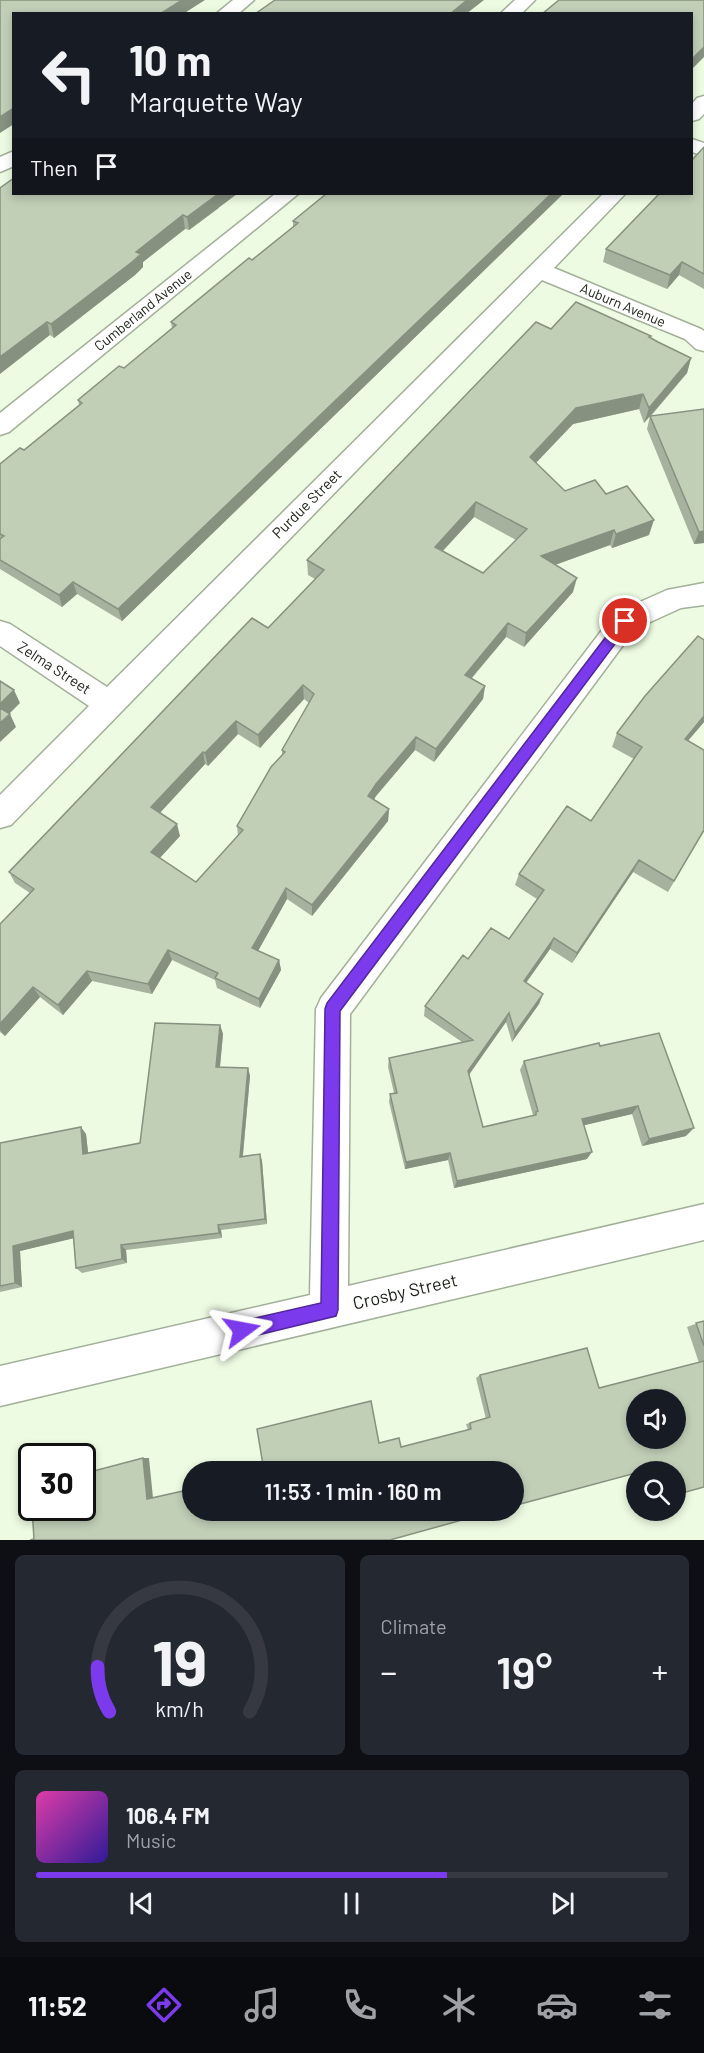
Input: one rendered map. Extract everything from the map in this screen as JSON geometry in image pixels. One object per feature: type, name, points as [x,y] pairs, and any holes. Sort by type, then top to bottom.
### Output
[{"type":"street","points":[[228,12],[245,0]]},
{"type":"street","points":[[511,12],[526,0]]},
{"type":"street","points":[[693,114],[704,102]]},
{"type":"street","name":"Cumberland Avenue","points":[[0,426],[286,195]]},
{"type":"street","name":"Purdue Street","points":[[0,815],[108,703],[613,195]]},
{"type":"street","name":"Auburn Avenue","points":[[539,270],[693,334],[704,343]]},
{"type":"street","points":[[329,1310],[333,1009],[625,621],[677,598],[704,594]]},
{"type":"street","name":"Zelma Street","points":[[0,632],[108,703]]},
{"type":"street","name":"Crosby Street","points":[[0,1386],[704,1222]]},
{"type":"building","points":[[0,0],[182,0],[163,12],[12,12],[12,109],[0,117]]},
{"type":"building","points":[[275,0],[467,0],[452,12],[258,12]]},
{"type":"building","points":[[559,0],[704,0],[704,47],[693,58],[693,12],[544,12]]},
{"type":"building","points":[[704,147],[704,274],[682,262],[670,275],[606,249],[658,195],[693,195],[693,159]]},
{"type":"building","points":[[12,179],[12,195],[217,195],[187,217],[183,215],[136,252],[141,254],[132,262],[51,324],[47,322],[0,357],[0,188]]},
{"type":"building","points":[[325,195],[550,195],[118,609],[73,582],[59,595],[0,560],[0,539],[4,536],[0,534],[0,464],[20,448],[24,450],[82,403],[78,400],[119,366],[124,368],[176,325],[171,322],[249,258],[252,260],[298,223],[293,221]]},
{"type":"building","points":[[576,302],[651,336],[649,337],[691,358],[649,408],[643,394],[576,408],[530,457],[565,491],[595,480],[606,494],[627,486],[654,520],[616,534],[614,530],[541,556],[577,578],[526,633],[508,623],[465,675],[485,686],[436,749],[416,737],[376,784],[368,796],[389,809],[312,905],[286,888],[252,948],[279,960],[259,999],[215,978],[218,973],[168,950],[148,984],[87,971],[58,1005],[33,987],[0,1024],[0,924],[34,889],[9,872],[252,618],[268,628],[324,570],[307,560],[536,322],[551,329]],"holes":[[[476,502],[527,529],[483,573],[435,547]],[[303,685],[314,694],[282,750],[285,752],[271,767],[237,826],[243,830],[196,882],[151,852],[177,824],[151,807],[236,721],[258,735]]]},
{"type":"building","points":[[704,409],[704,531],[699,532],[650,416]]},
{"type":"building","points":[[698,636],[704,640],[704,716],[685,739],[704,750],[704,830],[674,881],[639,860],[577,953],[554,938],[524,981],[543,994],[515,1033],[509,1013],[468,1071],[483,1127],[536,1115],[538,1111],[524,1061],[599,1043],[600,1046],[659,1033],[694,1128],[649,1139],[638,1106],[582,1119],[592,1152],[457,1181],[450,1153],[406,1162],[390,1094],[397,1093],[389,1058],[473,1040],[425,1006],[463,955],[468,959],[491,928],[509,939],[544,890],[519,874],[567,806],[591,821],[642,747],[617,733],[645,696]]},
{"type":"building","points":[[0,681],[14,690],[0,704]]},
{"type":"building","points":[[0,708],[10,714],[0,723]]},
{"type":"building","points":[[155,1023],[220,1025],[216,1067],[248,1068],[240,1157],[260,1154],[265,1219],[218,1225],[219,1233],[121,1245],[122,1259],[76,1268],[73,1231],[13,1246],[15,1283],[0,1286],[0,1143],[81,1127],[83,1154],[140,1143]]},
{"type":"building","points":[[704,1321],[704,1346],[696,1323]]},
{"type":"building","points":[[587,1348],[599,1388],[704,1361],[704,1487],[686,1492],[686,1461],[626,1461],[626,1476],[524,1503],[524,1461],[262,1461],[257,1429],[371,1401],[379,1443],[399,1438],[401,1447],[471,1429],[470,1423],[490,1417],[480,1375]]},
{"type":"building","points":[[143,1458],[147,1499],[182,1491],[182,1521],[458,1521],[390,1540],[30,1540],[34,1539],[33,1521],[96,1521],[96,1470]]},
{"type":"route","points":[[242,1330],[329,1310],[333,1009],[625,621]]}]
